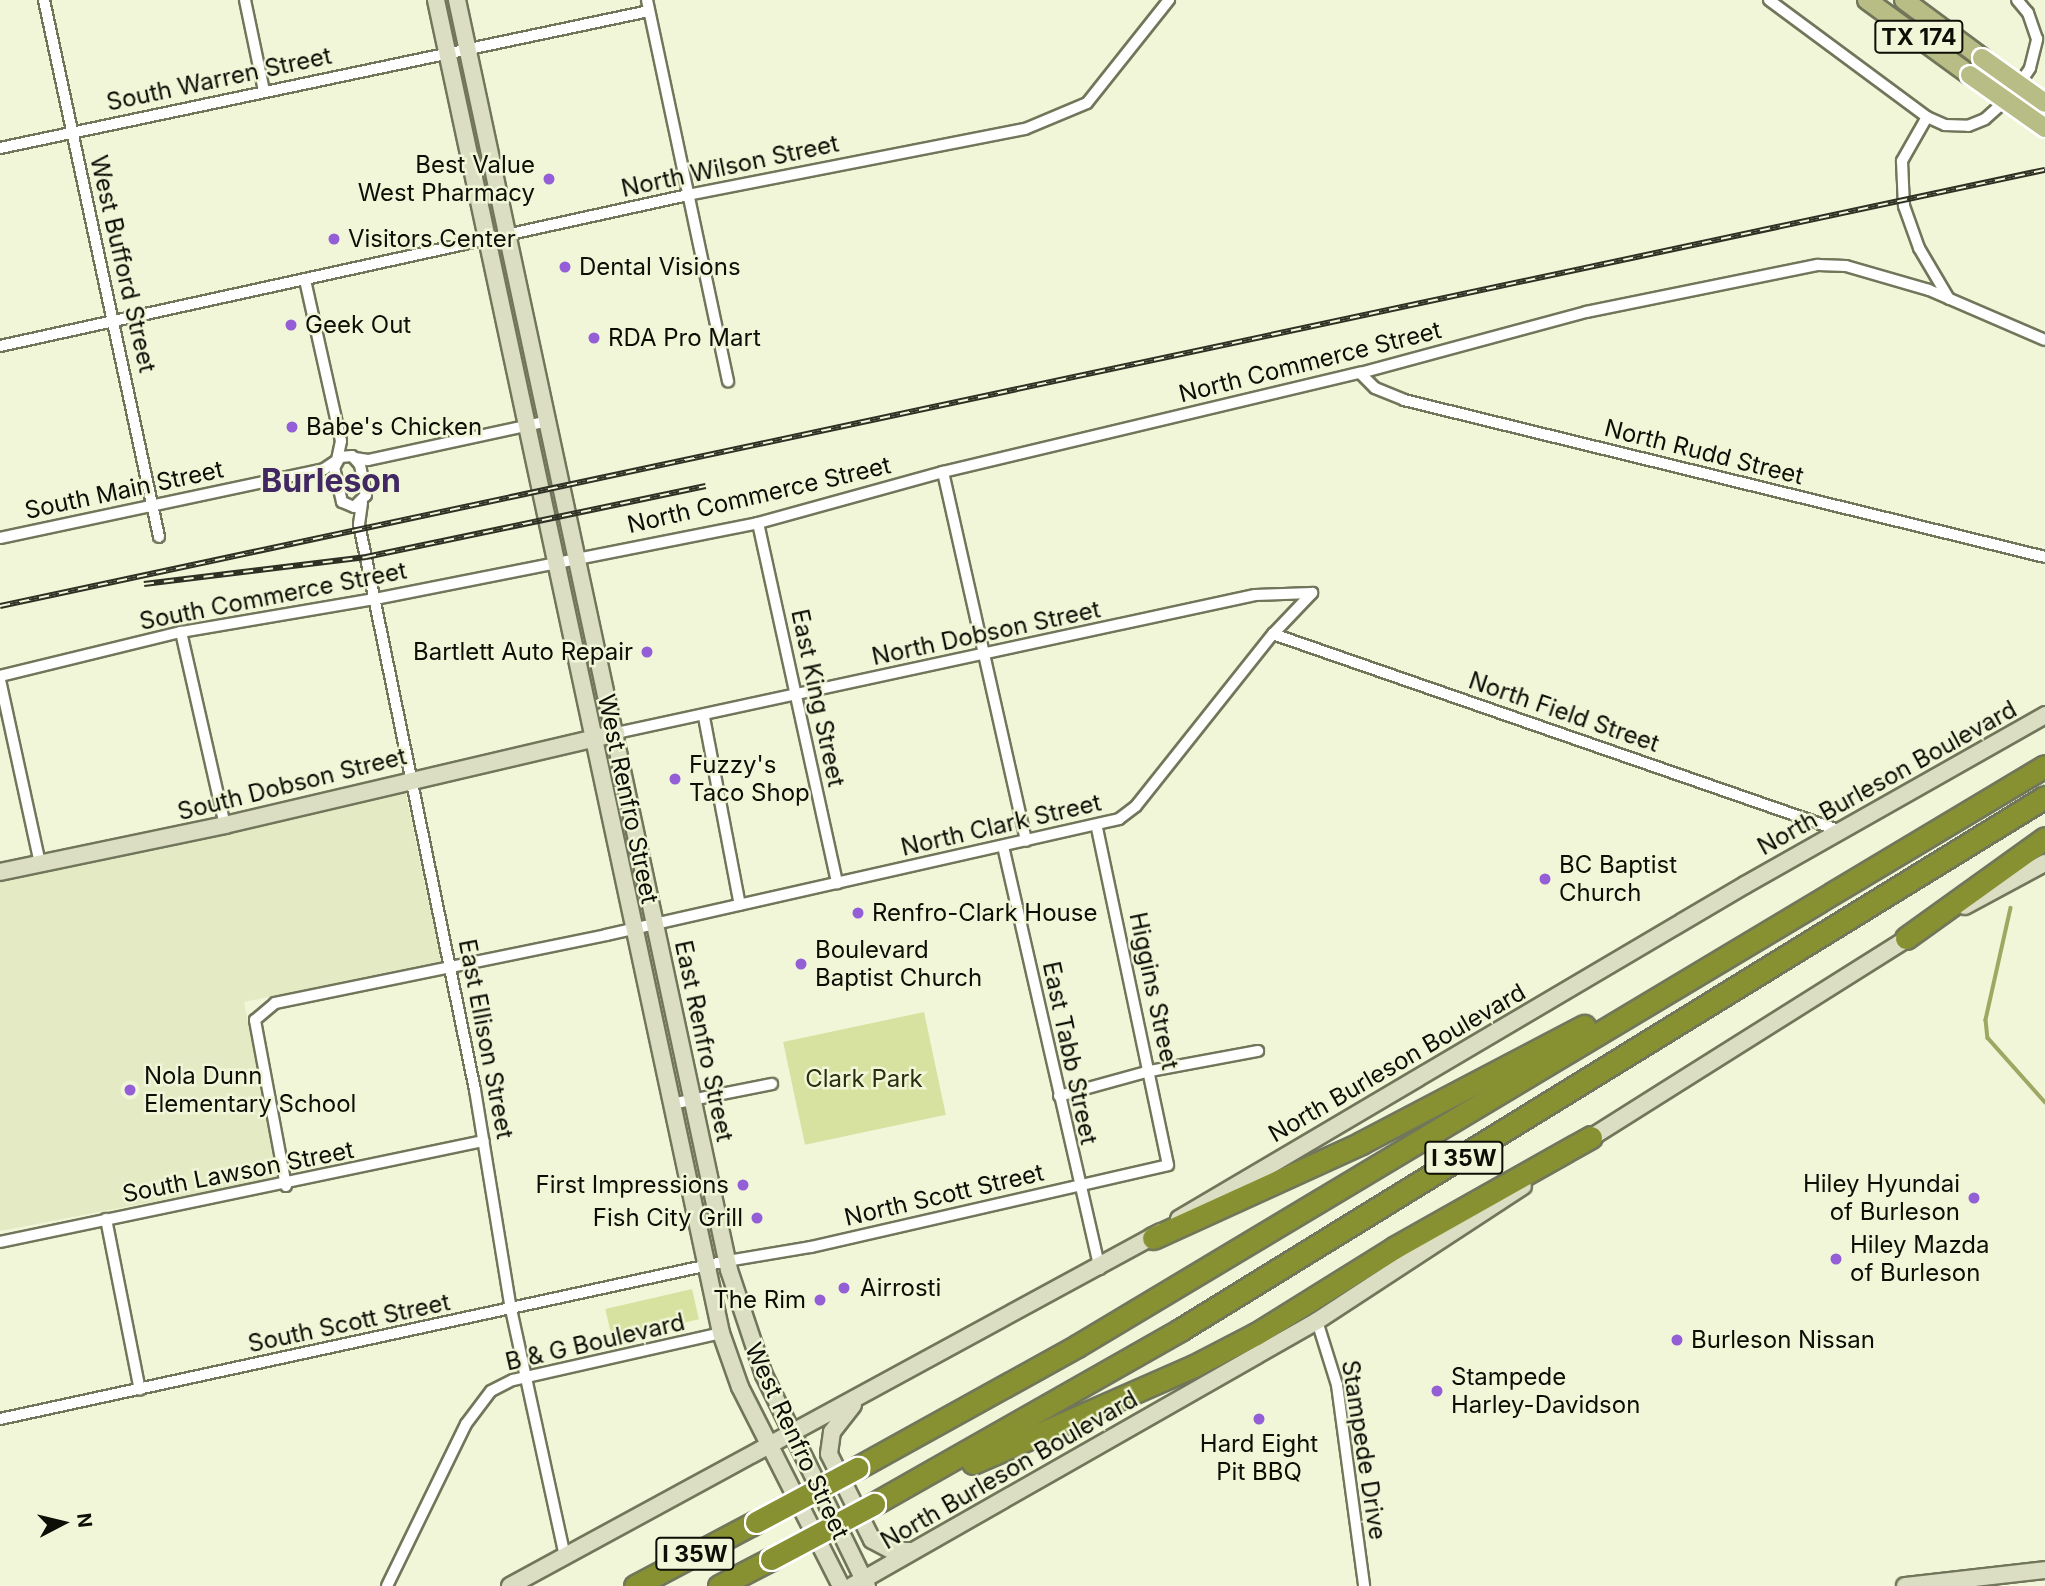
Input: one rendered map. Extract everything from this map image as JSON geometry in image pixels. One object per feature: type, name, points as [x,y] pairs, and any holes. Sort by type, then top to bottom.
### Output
[{"type":"highway","points":[[1978,804],[1997,781],[2045,750]]},
{"type":"highway","name":"I 35W","points":[[635,1586],[857,1468],[1077,1346],[1761,933],[2045,766]]},
{"type":"highway","name":"I 35W","points":[[719,1586],[874,1504],[1191,1323],[2045,797]]},
{"type":"highway","points":[[1906,938],[2045,838]]},
{"type":"highway","points":[[1153,1238],[1361,1143],[1592,1022],[1717,948],[1740,936],[1761,933]]},
{"type":"highway","points":[[874,1504],[1194,1366],[1591,1137]]},
{"type":"main road","name":"West Renfro Street","points":[[436,0],[631,926],[722,1334],[740,1387],[841,1586]]},
{"type":"main road","points":[[457,0],[549,421]]},
{"type":"main road","name":"TX 174","points":[[1867,0],[2045,128]]},
{"type":"main road","points":[[1904,0],[2045,103]]},
{"type":"main road","name":"East Renfro Street","points":[[549,421],[727,1261],[750,1339],[792,1434]]},
{"type":"main road","name":"North Burleson Boulevard","points":[[510,1586],[1100,1269],[1153,1238],[1204,1201],[2045,715]]},
{"type":"main road","name":"South Dobson Street","points":[[0,872],[225,825],[412,778],[616,733]]},
{"type":"main road","name":"North Burleson Boulevard","points":[[862,1584],[911,1551],[1317,1321],[1591,1137],[1906,938],[2045,863]]},
{"type":"main road","points":[[859,1398],[832,1432],[829,1454],[872,1540],[893,1551],[911,1551]]},
{"type":"main road","name":"West Renfro Street","points":[[792,1434],[862,1584]]},
{"type":"main road","points":[[1905,1586],[2045,1570]]},
{"type":"street","name":"West Bufford Street","points":[[44,0],[116,321],[159,537]]},
{"type":"street","points":[[245,0],[264,91]]},
{"type":"street","name":"North Wilson Street","points":[[0,346],[688,195],[1036,126],[1087,103],[1169,0]]},
{"type":"street","points":[[1769,0],[1927,117],[1945,125],[1968,126],[1985,119],[2012,95],[2030,68],[2037,39],[2028,13],[2017,0]]},
{"type":"street","name":"South Warren Street","points":[[0,148],[648,6]]},
{"type":"street","points":[[648,6],[728,382]]},
{"type":"street","points":[[1927,117],[1902,161],[1901,187],[1919,248],[1949,299]]},
{"type":"street","name":"North Commerce Street","points":[[554,561],[758,523],[943,472],[1360,373],[1586,312],[1818,265],[1872,272],[1949,299],[2045,340]]},
{"type":"street","points":[[305,280],[341,441]]},
{"type":"street","name":"North Rudd Street","points":[[1360,373],[1375,388],[1404,400],[2045,557]]},
{"type":"street","points":[[337,461],[353,457],[368,460],[549,421]]},
{"type":"street","name":"East Ellison Street","points":[[341,441],[353,457],[366,491],[360,527],[452,968],[511,1309],[565,1557]]},
{"type":"street","name":"East Ellison Street","points":[[341,441],[335,472],[346,505],[360,527]]},
{"type":"street","name":"South Main Street","points":[[0,538],[324,469],[337,461]]},
{"type":"street","points":[[943,472],[1026,841]]},
{"type":"street","points":[[346,505],[362,503]]},
{"type":"street","name":"East King Street","points":[[758,523],[837,883]]},
{"type":"street","name":"South Commerce Street","points":[[0,678],[181,632],[375,599],[554,561]]},
{"type":"street","name":"North Dobson Street","points":[[616,733],[705,717],[1255,595],[1312,593],[1273,634]]},
{"type":"street","points":[[181,632],[225,825]]},
{"type":"street","name":"North Clark Street","points":[[286,1186],[255,1020],[275,1003],[452,968],[631,926],[740,905],[1097,827],[1136,807],[1273,634]]},
{"type":"street","name":"North Field Street","points":[[1273,634],[1841,831]]},
{"type":"street","points":[[0,678],[40,864]]},
{"type":"street","points":[[705,717],[740,905]]},
{"type":"street","name":"Higgins Street","points":[[1097,827],[1168,1165]]},
{"type":"street","name":"East Tabb Street","points":[[1003,846],[1078,1186],[1100,1269]]},
{"type":"street","points":[[1059,1096],[1150,1071],[1258,1051]]},
{"type":"street","points":[[671,1104],[772,1084]]},
{"type":"street","name":"South Lawson Street","points":[[0,1241],[286,1186],[484,1141]]},
{"type":"street","name":"North Scott Street","points":[[707,1265],[811,1247],[1168,1165]]},
{"type":"street","points":[[106,1219],[140,1390]]},
{"type":"street","name":"South Scott Street","points":[[0,1419],[707,1265]]},
{"type":"street","name":"Stampede Drive","points":[[1317,1321],[1338,1385],[1364,1586]]},
{"type":"street","name":"B & G Boulevard","points":[[387,1586],[482,1400],[503,1384],[722,1334]]},
{"type":"shaded area","name":"Nola Dunn Elementary School","points":[[405,790],[441,961],[244,1002],[277,1178],[0,1231],[0,879]]},
{"type":"green space","name":"Clark Park","points":[[924,1012],[946,1115],[805,1145],[783,1042]]},
{"type":"green space","points":[[692,1289],[699,1319],[612,1339],[605,1309]]},
{"type":"waterway","points":[[2011,908],[1986,1020],[1988,1038],[2045,1102]]},
{"type":"railway","points":[[0,606],[2045,170]]},
{"type":"railway","points":[[144,584],[366,557],[706,486]]},
{"type":"place","name":"Best Value West Pharmacy","points":[[549,179]]},
{"type":"place","name":"Visitors Center","points":[[334,239]]},
{"type":"place","name":"Dental Visions","points":[[565,267]]},
{"type":"place","name":"Geek Out","points":[[291,325]]},
{"type":"place","name":"RDA Pro Mart","points":[[594,338]]},
{"type":"place","name":"Babe's Chicken","points":[[292,427]]},
{"type":"place","name":"Bartlett Auto Repair","points":[[647,652]]},
{"type":"place","name":"Fuzzy's Taco Shop","points":[[675,779]]},
{"type":"place","name":"BC Baptist Church","points":[[1545,879]]},
{"type":"place","name":"Renfro-Clark House","points":[[858,913]]},
{"type":"place","name":"Boulevard Baptist Church","points":[[801,964]]},
{"type":"place","name":"Nola Dunn Elementary School","points":[[130,1090]]},
{"type":"place","name":"First Impressions","points":[[743,1185]]},
{"type":"place","name":"Hiley Hyundai of Burleson","points":[[1974,1198]]},
{"type":"place","name":"Fish City Grill","points":[[757,1218]]},
{"type":"place","name":"Hiley Mazda of Burleson","points":[[1836,1259]]},
{"type":"place","name":"Airrosti","points":[[844,1288]]},
{"type":"place","name":"The Rim","points":[[820,1300]]},
{"type":"place","name":"Burleson Nissan","points":[[1677,1340]]},
{"type":"place","name":"Stampede Harley-Davidson","points":[[1437,1391]]},
{"type":"place","name":"Hard Eight Pit BBQ","points":[[1259,1419]]},
{"type":"district","name":"Burleson","points":[[331,481]]}]
